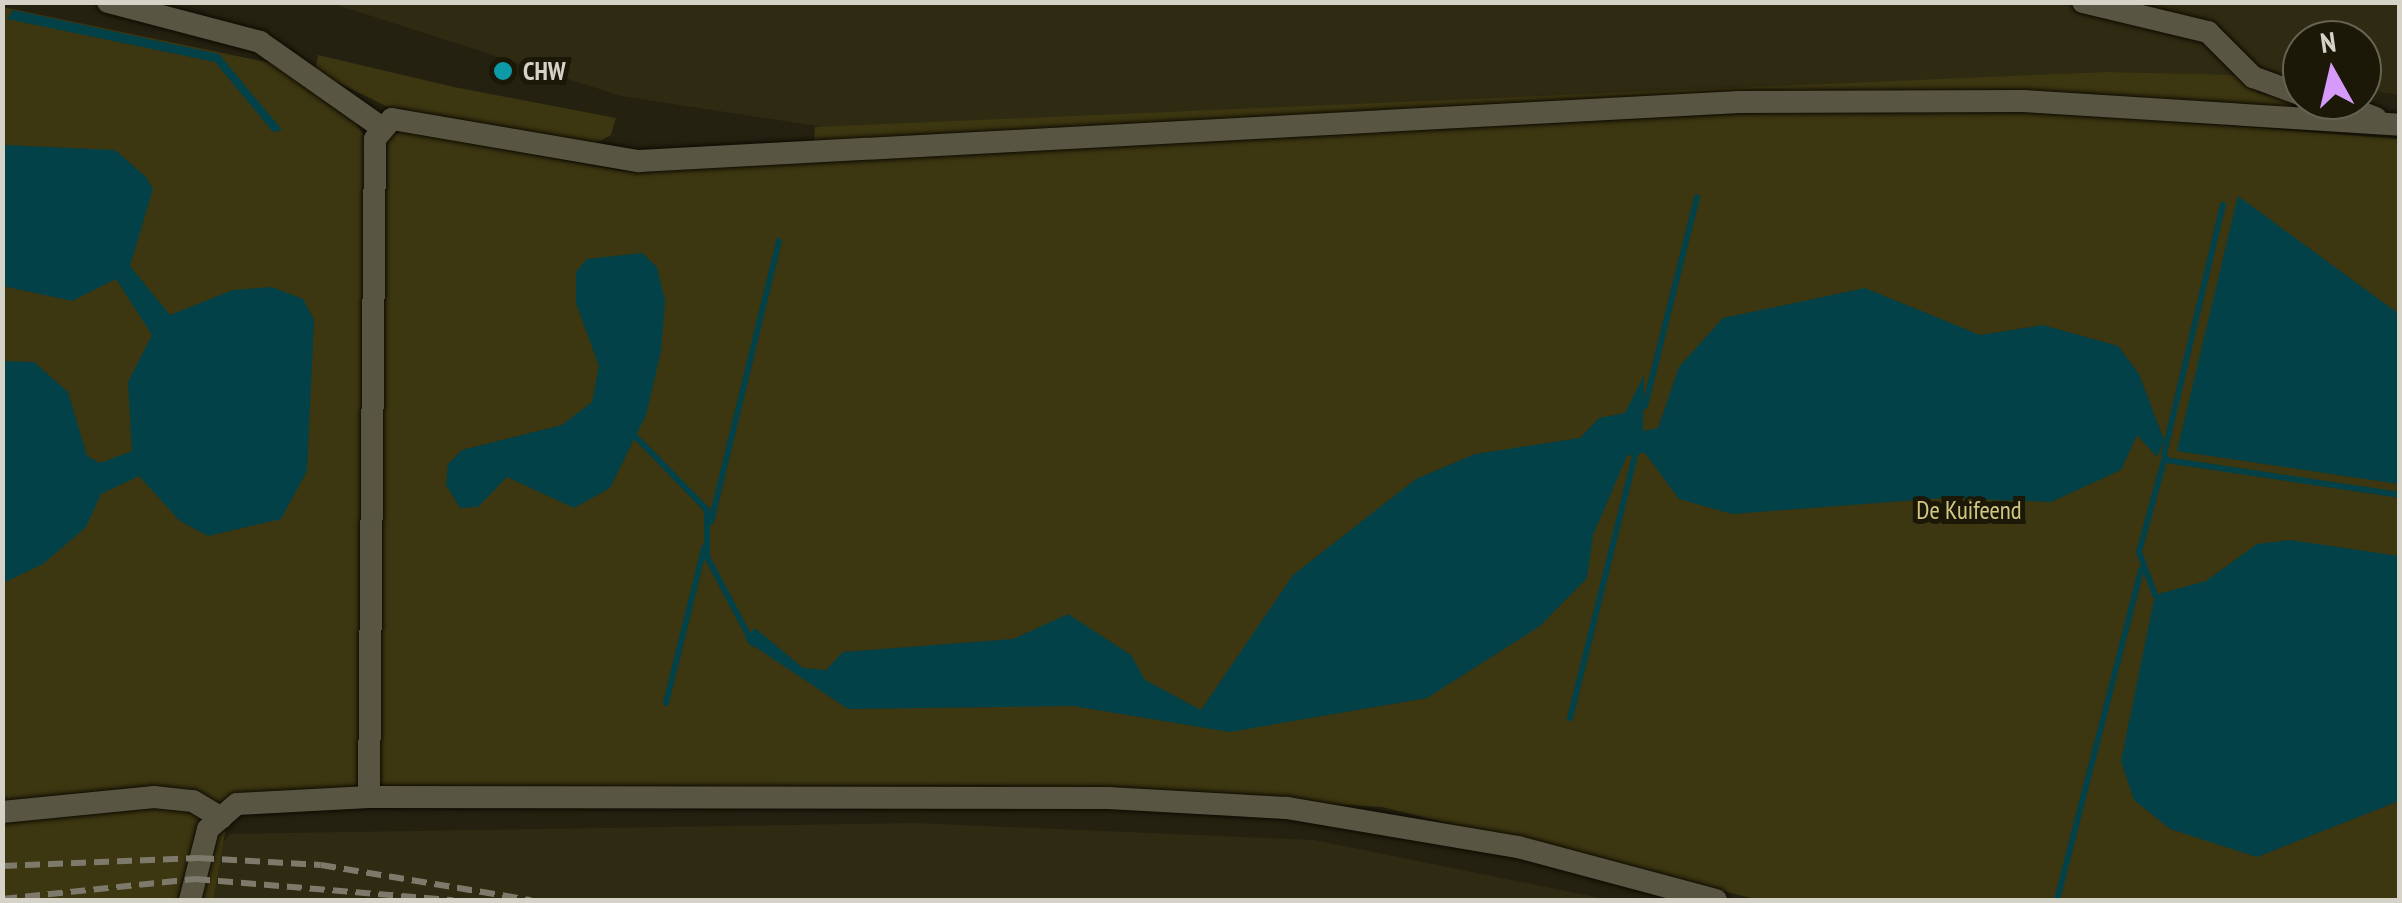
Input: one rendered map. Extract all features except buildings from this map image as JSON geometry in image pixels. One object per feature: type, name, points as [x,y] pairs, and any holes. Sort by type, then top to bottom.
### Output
[{"type":"street","points":[[108,2],[260,42],[381,127]]},
{"type":"street","points":[[2083,2],[2208,32],[2254,77],[2282,88]]},
{"type":"street","points":[[381,127],[407,119],[638,160],[1740,102],[2023,101],[2388,124]]},
{"type":"street","points":[[369,797],[381,127]]},
{"type":"street","points":[[2,812],[154,797],[192,801],[221,818]]},
{"type":"street","points":[[190,900],[208,829],[221,818],[260,800],[369,797],[1108,798],[1288,808],[1518,847],[1716,900]]},
{"type":"shaded area","points":[[2399,2],[2400,95],[2382,92],[2382,20],[2282,20],[2282,78],[2105,72],[856,132],[621,96],[331,3]]},
{"type":"shaded area","points":[[915,823],[1314,840],[1610,900],[177,900],[230,834]]},
{"type":"green space","name":"De Kuifeend","points":[[3,7],[275,64],[355,122],[367,141],[404,131],[621,171],[1873,107],[2002,108],[2399,139],[2399,900],[1759,900],[1382,807],[994,785],[420,788],[231,800],[213,900],[3,900]]},
{"type":"green space","points":[[318,55],[454,87],[616,118],[611,135],[589,147],[392,109],[315,71]]},
{"type":"green space","points":[[2105,72],[2241,75],[2258,93],[2282,99],[2282,111],[1936,91],[814,145],[815,127]]},
{"type":"water","points":[[13,10],[219,54],[282,130],[273,132],[215,62],[7,19]]},
{"type":"water","points":[[3,145],[115,150],[146,177],[153,189],[130,266],[170,315],[233,290],[272,287],[303,299],[314,320],[307,471],[281,519],[208,536],[180,521],[139,476],[101,494],[86,527],[43,564],[3,583],[3,361],[34,362],[68,392],[87,456],[100,463],[132,451],[128,382],[152,335],[116,279],[72,301],[3,286]]},
{"type":"water","points":[[2238,196],[2399,314],[2399,484],[2177,451]]},
{"type":"water","points":[[642,253],[657,267],[665,301],[661,351],[646,415],[610,488],[574,508],[507,477],[478,507],[460,508],[446,485],[448,464],[462,450],[562,425],[592,402],[599,366],[576,303],[576,272],[587,259]]},
{"type":"water","points":[[1865,288],[1980,335],[2043,325],[2118,346],[2139,374],[2164,440],[2157,457],[2137,435],[2121,470],[2051,502],[1943,498],[1732,514],[1679,499],[1645,453],[1627,456],[1593,535],[1587,578],[1540,626],[1427,698],[1230,732],[1073,706],[848,709],[745,640],[755,628],[803,668],[826,670],[843,652],[1013,639],[1068,614],[1131,655],[1145,680],[1201,710],[1293,575],[1416,479],[1475,454],[1580,438],[1599,418],[1625,413],[1644,375],[1643,431],[1658,428],[1679,367],[1723,318]]},
{"type":"water","points":[[2290,540],[2399,556],[2399,801],[2257,857],[2170,829],[2134,800],[2121,761],[2155,595],[2206,581],[2257,544]]},
{"type":"waterway","points":[[1645,406],[1697,197]]},
{"type":"waterway","points":[[2164,454],[2223,205]]},
{"type":"waterway","points":[[711,522],[779,241]]},
{"type":"waterway","points":[[637,438],[707,510],[707,557],[753,644]]},
{"type":"waterway","points":[[1570,718],[1637,447]]},
{"type":"waterway","points":[[2155,595],[2139,552],[2165,457]]},
{"type":"waterway","points":[[2166,460],[2400,495]]},
{"type":"waterway","points":[[666,703],[704,548]]},
{"type":"waterway","points":[[2057,900],[2141,570]]},
{"type":"railway","points":[[2,866],[199,858],[321,865],[531,900]]},
{"type":"railway","points":[[2,899],[195,879],[453,900]]},
{"type":"place","name":"CHW","points":[[503,71]]}]
